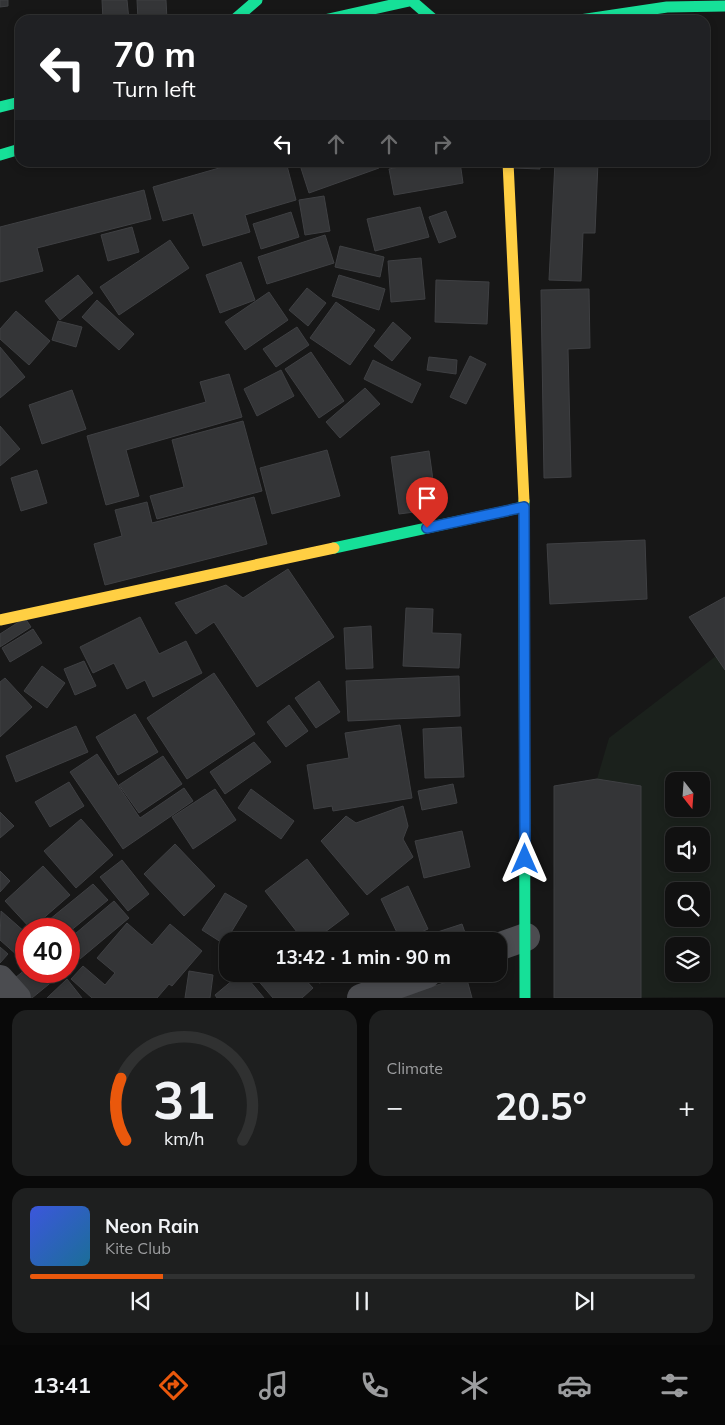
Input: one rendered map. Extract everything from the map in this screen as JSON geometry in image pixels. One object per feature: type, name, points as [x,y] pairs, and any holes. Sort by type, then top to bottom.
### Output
[{"type":"main road","points":[[240,15],[257,0]]},
{"type":"main road","points":[[346,15],[412,0],[428,15]]},
{"type":"main road","points":[[613,15],[667,7],[725,6]]},
{"type":"main road","points":[[0,107],[15,103]]},
{"type":"main road","points":[[0,155],[15,150]]},
{"type":"main road","points":[[508,167],[524,507],[525,998]]},
{"type":"main road","points":[[0,620],[524,507]]},
{"type":"street","points":[[507,944],[526,937]]},
{"type":"street","points":[[0,980],[17,998]]},
{"type":"street","points":[[362,998],[405,982]]},
{"type":"shaded area","points":[[725,632],[725,997],[554,998],[554,786],[597,779],[609,738],[716,656]]},
{"type":"building","points":[[0,0],[8,0],[8,6],[0,7]]},
{"type":"building","points":[[102,0],[127,0],[128,15],[103,15]]},
{"type":"building","points":[[137,0],[166,0],[167,15],[138,15]]},
{"type":"building","points":[[223,167],[287,167],[296,200],[245,215],[250,232],[203,246],[193,213],[163,221],[153,187]]},
{"type":"building","points":[[301,167],[379,167],[379,168],[309,193]]},
{"type":"building","points":[[399,167],[461,167],[463,183],[394,195],[389,169]]},
{"type":"building","points":[[540,167],[540,169],[514,168]]},
{"type":"building","points":[[555,167],[598,167],[595,233],[583,233],[581,281],[549,280]]},
{"type":"building","points":[[144,190],[151,219],[37,248],[43,271],[0,282],[0,227]]},
{"type":"building","points":[[324,196],[330,231],[305,235],[299,200]]},
{"type":"building","points":[[420,207],[429,237],[375,251],[367,219]]},
{"type":"building","points":[[446,211],[456,237],[439,243],[429,217]]},
{"type":"building","points":[[291,212],[299,237],[261,249],[253,224]]},
{"type":"building","points":[[132,227],[139,252],[108,261],[101,235]]},
{"type":"building","points":[[325,235],[334,263],[267,284],[258,257]]},
{"type":"building","points":[[170,240],[189,268],[119,315],[100,287]]},
{"type":"building","points":[[340,246],[384,257],[380,277],[335,267]]},
{"type":"building","points":[[421,258],[425,299],[391,302],[388,261]]},
{"type":"building","points":[[241,262],[255,300],[220,313],[206,275]]},
{"type":"building","points":[[78,275],[93,293],[60,320],[45,301]]},
{"type":"building","points":[[339,275],[385,289],[379,310],[332,296]]},
{"type":"building","points":[[436,280],[489,282],[487,324],[435,322]]},
{"type":"building","points":[[307,288],[326,303],[308,326],[289,310]]},
{"type":"building","points":[[589,289],[590,348],[568,349],[571,477],[544,478],[541,290]]},
{"type":"building","points":[[269,292],[288,320],[245,350],[225,322]]},
{"type":"building","points":[[97,300],[134,334],[119,350],[82,317]]},
{"type":"building","points":[[336,302],[375,330],[350,365],[310,338]]},
{"type":"building","points":[[16,311],[50,341],[29,365],[0,339],[0,329]]},
{"type":"building","points":[[58,321],[82,327],[76,347],[52,340]]},
{"type":"building","points":[[393,322],[411,338],[392,361],[374,346]]},
{"type":"building","points":[[297,327],[309,345],[276,367],[263,349]]},
{"type":"building","points":[[0,347],[25,377],[0,398]]},
{"type":"building","points":[[311,352],[344,401],[319,418],[285,369]]},
{"type":"building","points":[[470,356],[486,364],[466,404],[450,397]]},
{"type":"building","points":[[429,357],[457,360],[456,374],[427,370]]},
{"type":"building","points":[[373,360],[421,384],[412,403],[364,379]]},
{"type":"building","points":[[281,370],[294,396],[257,416],[244,389]]},
{"type":"building","points":[[229,374],[242,417],[126,450],[139,496],[106,505],[87,436],[206,402],[200,382]]},
{"type":"building","points":[[365,388],[380,404],[340,438],[326,422]]},
{"type":"building","points":[[72,390],[86,429],[42,444],[29,405]]},
{"type":"building","points":[[243,421],[262,491],[157,519],[150,496],[184,487],[172,440]]},
{"type":"building","points":[[0,426],[20,449],[0,466]]},
{"type":"building","points":[[327,450],[340,496],[272,514],[260,468]]},
{"type":"building","points":[[429,451],[437,509],[399,514],[391,457]]},
{"type":"building","points":[[37,470],[47,503],[21,511],[11,478]]},
{"type":"building","points":[[254,497],[267,544],[105,585],[94,544],[122,536],[115,510],[147,502],[152,523]]},
{"type":"building","points":[[645,540],[647,599],[550,604],[547,544]]},
{"type":"building","points":[[288,569],[334,637],[257,687],[214,622],[196,634],[175,603],[226,585],[243,598]]},
{"type":"building","points":[[725,597],[725,670],[689,617]]},
{"type":"building","points":[[406,608],[433,609],[432,633],[461,634],[459,668],[403,666]]},
{"type":"building","points":[[140,617],[159,654],[186,641],[202,673],[153,697],[145,680],[127,689],[114,663],[93,673],[80,647]]},
{"type":"building","points":[[25,618],[31,627],[0,647],[0,634]]},
{"type":"building","points":[[371,626],[373,668],[346,669],[344,628]]},
{"type":"building","points":[[33,629],[42,643],[10,662],[2,648]]},
{"type":"building","points":[[84,661],[96,686],[75,695],[64,669]]},
{"type":"building","points":[[42,666],[65,683],[47,708],[24,691]]},
{"type":"building","points":[[214,673],[255,734],[187,779],[147,718]]},
{"type":"building","points":[[459,676],[460,716],[348,721],[346,681]]},
{"type":"building","points":[[5,678],[32,707],[0,737],[0,682]]},
{"type":"building","points":[[319,681],[340,712],[316,728],[295,698]]},
{"type":"building","points":[[289,705],[308,731],[286,747],[267,722]]},
{"type":"building","points":[[135,714],[158,752],[118,775],[96,737]]},
{"type":"building","points":[[400,725],[412,798],[333,811],[332,806],[314,809],[307,765],[349,758],[345,733]]},
{"type":"building","points":[[76,726],[88,752],[16,782],[6,756]]},
{"type":"building","points":[[461,727],[464,777],[425,778],[423,729]]},
{"type":"building","points":[[254,742],[271,762],[225,794],[210,772]]},
{"type":"building","points":[[97,754],[140,818],[184,788],[193,801],[123,849],[70,772]]},
{"type":"building","points":[[163,756],[182,784],[139,813],[119,785]]},
{"type":"building","points":[[597,779],[641,786],[641,998],[554,998],[554,786]]},
{"type":"building","points":[[69,782],[84,806],[50,827],[35,802]]},
{"type":"building","points":[[453,784],[457,803],[422,810],[418,791]]},
{"type":"building","points":[[215,789],[236,820],[193,849],[172,817]]},
{"type":"building","points":[[251,789],[294,821],[281,839],[238,808]]},
{"type":"building","points":[[403,806],[408,826],[403,839],[413,857],[367,895],[321,841],[346,816],[356,823]]},
{"type":"building","points":[[0,812],[14,826],[0,838]]},
{"type":"building","points":[[81,819],[113,855],[76,888],[44,851]]},
{"type":"building","points":[[462,831],[470,867],[424,878],[415,841]]},
{"type":"building","points":[[175,844],[215,886],[184,916],[144,874]]},
{"type":"building","points":[[307,859],[349,914],[325,932],[297,932],[265,891]]},
{"type":"building","points":[[122,860],[149,894],[128,911],[100,877]]},
{"type":"building","points":[[43,866],[70,895],[44,918],[21,918],[5,901]]},
{"type":"building","points":[[0,871],[10,881],[0,892]]},
{"type":"building","points":[[93,884],[108,900],[80,923],[80,918],[51,918]]},
{"type":"building","points":[[408,886],[428,929],[421,932],[397,932],[381,899]]},
{"type":"building","points":[[225,893],[247,906],[231,932],[219,932],[219,941],[202,930]]},
{"type":"building","points":[[114,901],[129,918],[80,959],[80,930]]},
{"type":"building","points":[[1,911],[15,923],[15,953],[0,940]]},
{"type":"building","points":[[127,923],[152,945],[170,924],[202,951],[172,986],[169,984],[157,998],[92,998],[75,983],[80,983],[80,969],[83,966],[105,985],[115,973],[97,958]]},
{"type":"building","points":[[462,924],[465,932],[438,932]]},
{"type":"building","points":[[0,947],[8,954],[0,963]]},
{"type":"building","points":[[189,971],[213,975],[210,998],[185,998]]},
{"type":"building","points":[[15,978],[15,983],[50,983],[32,998],[22,998],[10,982]]},
{"type":"building","points":[[230,982],[251,982],[264,998],[217,998],[215,995]]},
{"type":"building","points":[[259,982],[307,982],[313,988],[302,998],[273,998]]},
{"type":"building","points":[[447,982],[468,982],[472,998],[396,998]]},
{"type":"building","points":[[63,983],[70,983],[82,998],[47,998]]},
{"type":"traffic: fast","points":[[240,15],[257,0]]},
{"type":"traffic: fast","points":[[411,0],[428,15]]},
{"type":"traffic: fast","points":[[346,15],[414,0]]},
{"type":"traffic: fast","points":[[613,15],[667,7],[725,6]]},
{"type":"traffic: fast","points":[[0,107],[15,103]]},
{"type":"traffic: fast","points":[[0,155],[15,150]]},
{"type":"traffic: fast","points":[[524,501],[525,998]]},
{"type":"traffic: fast","points":[[334,548],[524,507]]},
{"type":"traffic: slow","points":[[508,167],[524,501]]},
{"type":"traffic: slow","points":[[0,620],[334,548]]},
{"type":"route","points":[[427,528],[524,507],[525,859]]}]
